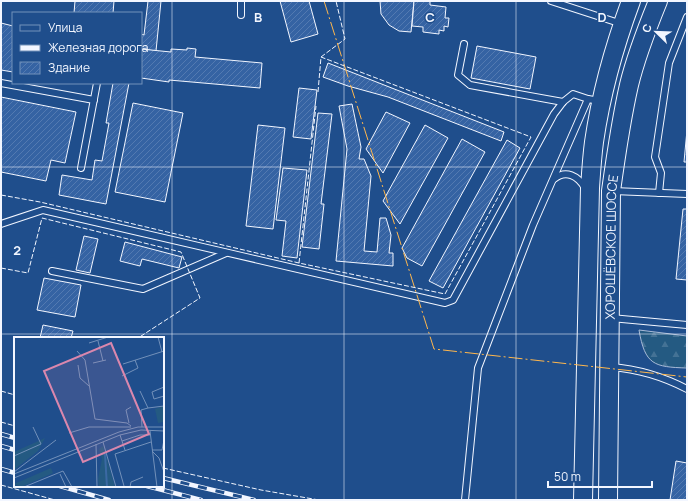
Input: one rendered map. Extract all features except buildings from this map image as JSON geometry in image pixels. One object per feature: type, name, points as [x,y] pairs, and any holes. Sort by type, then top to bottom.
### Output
[{"type":"main road","name":"ХОРОШЁВСКОЕ ШОССЕ","points":[[583,500],[590,196],[594,143],[595,100],[631,1]]},
{"type":"main road","name":"ХОРОШЁВСКОЕ ШОССЕ","points":[[608,500],[611,191],[617,146],[629,84],[643,40],[658,1]]},
{"type":"lane","points":[[241,1],[241,15]]},
{"type":"lane","points":[[551,1],[622,24]]},
{"type":"lane","points":[[659,193],[661,173],[655,157],[669,63],[687,17]]},
{"type":"lane","points":[[464,44],[458,76],[470,86],[563,102]]},
{"type":"lane","points":[[1,83],[94,100]]},
{"type":"lane","points":[[81,168],[97,84]]},
{"type":"lane","points":[[1,224],[43,210],[445,303],[453,300],[554,114],[563,102],[573,94],[595,100],[552,180],[478,368],[465,500]]},
{"type":"lane","points":[[552,180],[559,175],[567,174],[573,176],[579,180],[590,196]]},
{"type":"lane","points":[[611,191],[687,194]]},
{"type":"lane","points":[[52,271],[143,289],[226,253]]},
{"type":"lane","points":[[610,318],[687,325]]},
{"type":"lane","points":[[610,367],[628,368],[675,383],[687,389]]},
{"type":"green space","points":[[639,330],[687,336],[687,368],[666,367],[653,362],[644,351]]},
{"type":"railway","points":[[1,434],[14,438]]},
{"type":"railway","points":[[1,446],[14,450]]},
{"type":"railway","points":[[1,469],[14,473]]},
{"type":"railway","points":[[164,478],[254,500]]},
{"type":"railway","points":[[64,487],[109,500]]},
{"type":"railway","points":[[151,487],[201,500]]},
{"type":"fence","points":[[318,92],[321,57],[345,39],[336,1]]},
{"type":"fence","points":[[1,195],[40,202],[299,263],[445,294],[531,137],[321,57]]},
{"type":"fence","points":[[299,263],[316,106]]},
{"type":"fence","points":[[1,268],[28,273],[42,218],[181,252],[200,298],[140,337]]},
{"type":"fence","points":[[1,391],[14,395]]},
{"type":"fence","points":[[1,422],[14,426]]},
{"type":"fence","points":[[164,468],[261,490],[319,500]]},
{"type":"fence","points":[[1,485],[55,500]]},
{"type":"power","points":[[324,1],[434,349],[687,377]]}]
